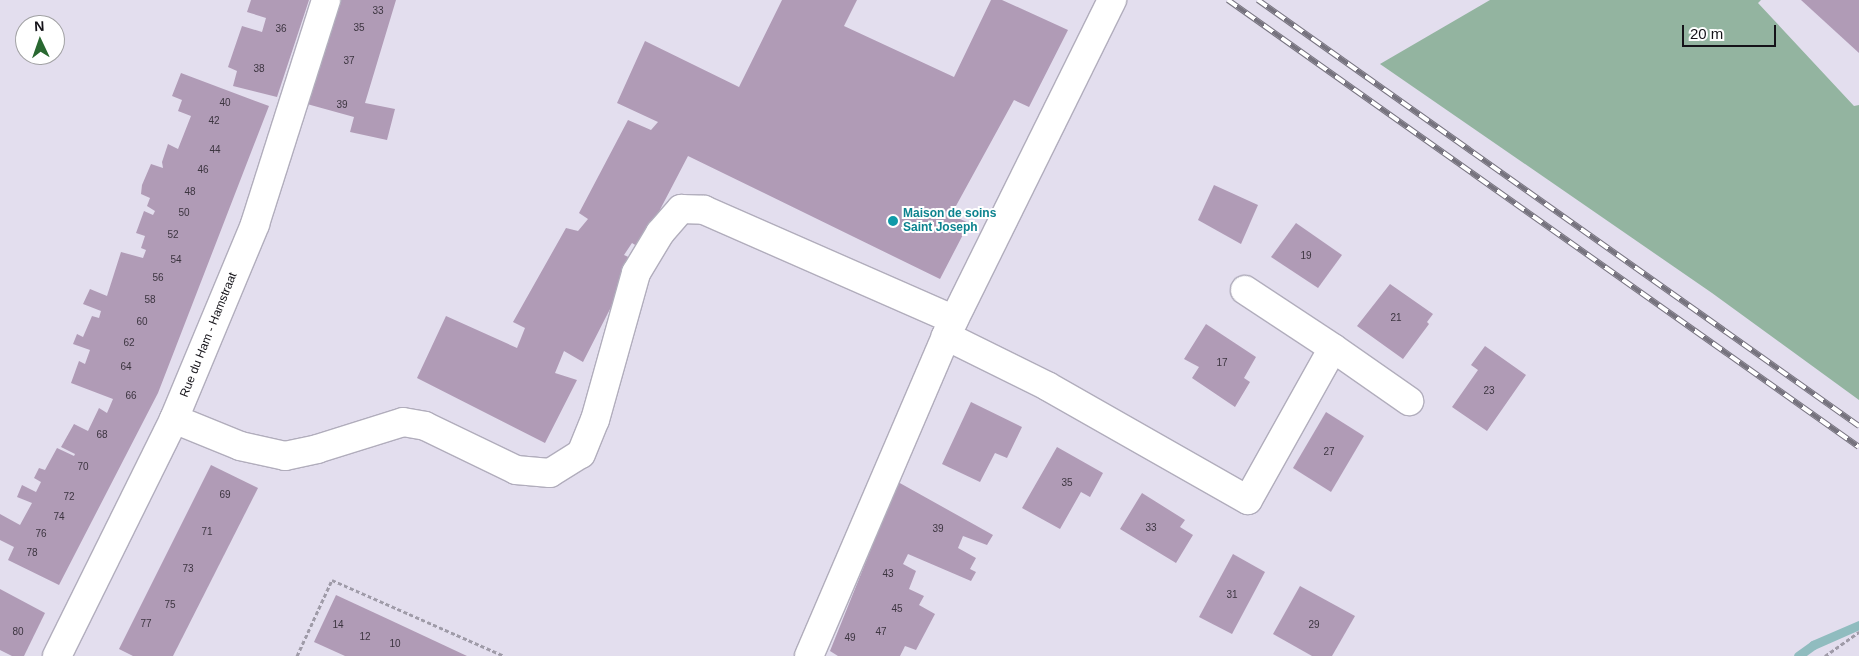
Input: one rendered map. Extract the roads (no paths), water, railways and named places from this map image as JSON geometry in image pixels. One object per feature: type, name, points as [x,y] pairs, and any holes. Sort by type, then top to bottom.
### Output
[{"type":"street","name":"Rue du Ham - Hamstraat","points":[[57,656],[174,419],[255,224],[326,0]]},
{"type":"street","points":[[809,656],[950,328],[1112,0]]},
{"type":"street","points":[[174,419],[240,446],[285,456],[318,450],[403,422],[425,426],[516,470],[550,472],[580,454],[595,420],[636,273],[660,233],[681,209],[704,210],[950,328],[1047,386],[1248,500],[1333,348]]},
{"type":"street","points":[[1245,290],[1409,400]]},
{"type":"waterway","points":[[1798,656],[1813,645],[1859,625]]},
{"type":"railway","points":[[1228,0],[1859,447]]},
{"type":"railway","points":[[1258,0],[1859,426]]},
{"type":"place","name":"Maison de soins Saint Joseph","points":[[893,221]]}]
